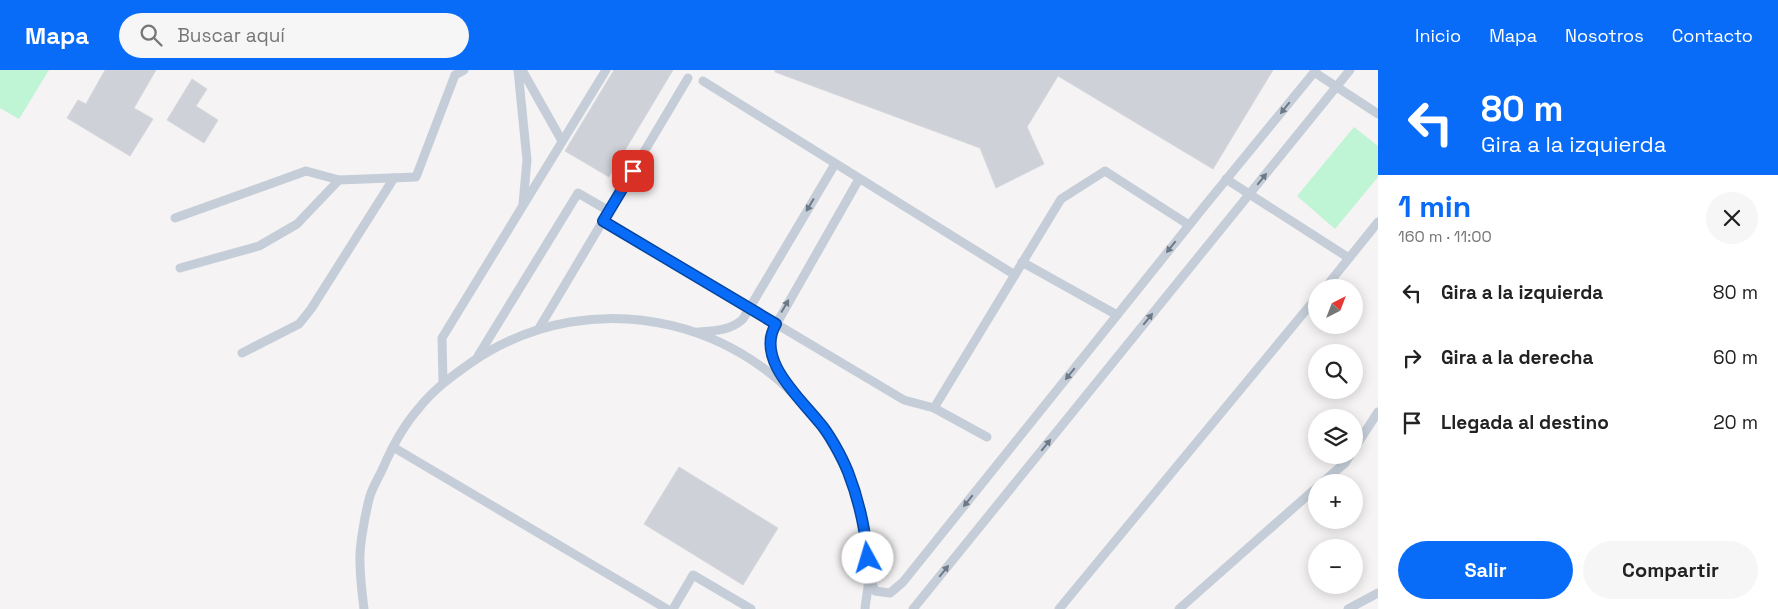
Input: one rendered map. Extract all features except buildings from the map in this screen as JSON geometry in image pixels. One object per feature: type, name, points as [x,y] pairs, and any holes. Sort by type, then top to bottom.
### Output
[{"type":"lane","points":[[175,218],[306,171],[339,180],[416,177],[455,75],[464,70]]},
{"type":"lane","points":[[520,70],[562,141]]},
{"type":"lane","points":[[520,70],[527,160],[522,207]]},
{"type":"lane","points":[[444,382],[442,338],[606,70]]},
{"type":"lane","points":[[913,609],[1350,70]]},
{"type":"lane","points":[[364,609],[360,559],[370,496],[392,447],[418,408],[444,382],[496,346],[556,324],[619,317],[682,327],[696,332],[741,351],[784,383],[821,423],[848,470],[864,522],[870,576],[875,591],[890,594],[903,582],[1315,71],[1378,114]]},
{"type":"lane","points":[[538,330],[688,78]]},
{"type":"lane","points":[[703,82],[1015,275]]},
{"type":"lane","points":[[696,332],[722,330],[735,326],[743,320],[835,164]]},
{"type":"lane","points":[[934,408],[1061,199],[1105,170],[1189,225]]},
{"type":"lane","points":[[242,352],[299,324],[311,309],[394,178]]},
{"type":"lane","points":[[784,383],[773,356],[769,337],[859,179]]},
{"type":"lane","points":[[1226,179],[1349,258]]},
{"type":"lane","points":[[180,268],[259,246],[297,224],[339,180]]},
{"type":"lane","points":[[475,360],[578,193],[608,212]]},
{"type":"lane","points":[[603,221],[904,400],[934,408],[987,437]]},
{"type":"lane","points":[[1332,279],[1378,222]]},
{"type":"lane","points":[[1022,262],[1117,315]]},
{"type":"lane","points":[[1059,609],[1308,308]]},
{"type":"lane","points":[[1363,435],[1378,412]]},
{"type":"lane","points":[[392,447],[667,609]]},
{"type":"lane","points":[[1332,474],[1344,464]]},
{"type":"lane","points":[[1179,609],[1308,495]]},
{"type":"lane","points":[[673,609],[693,575],[751,609]]},
{"type":"lane","points":[[865,609],[870,576]]},
{"type":"lane","points":[[1348,609],[1378,593]]},
{"type":"green space","points":[[0,70],[49,70],[19,119],[0,108]]},
{"type":"green space","points":[[1354,127],[1378,146],[1378,177],[1335,229],[1297,196]]},
{"type":"route","points":[[633,171],[603,221],[776,324],[769,337],[773,356],[784,383],[821,423],[848,470],[864,522],[868,558]]}]
